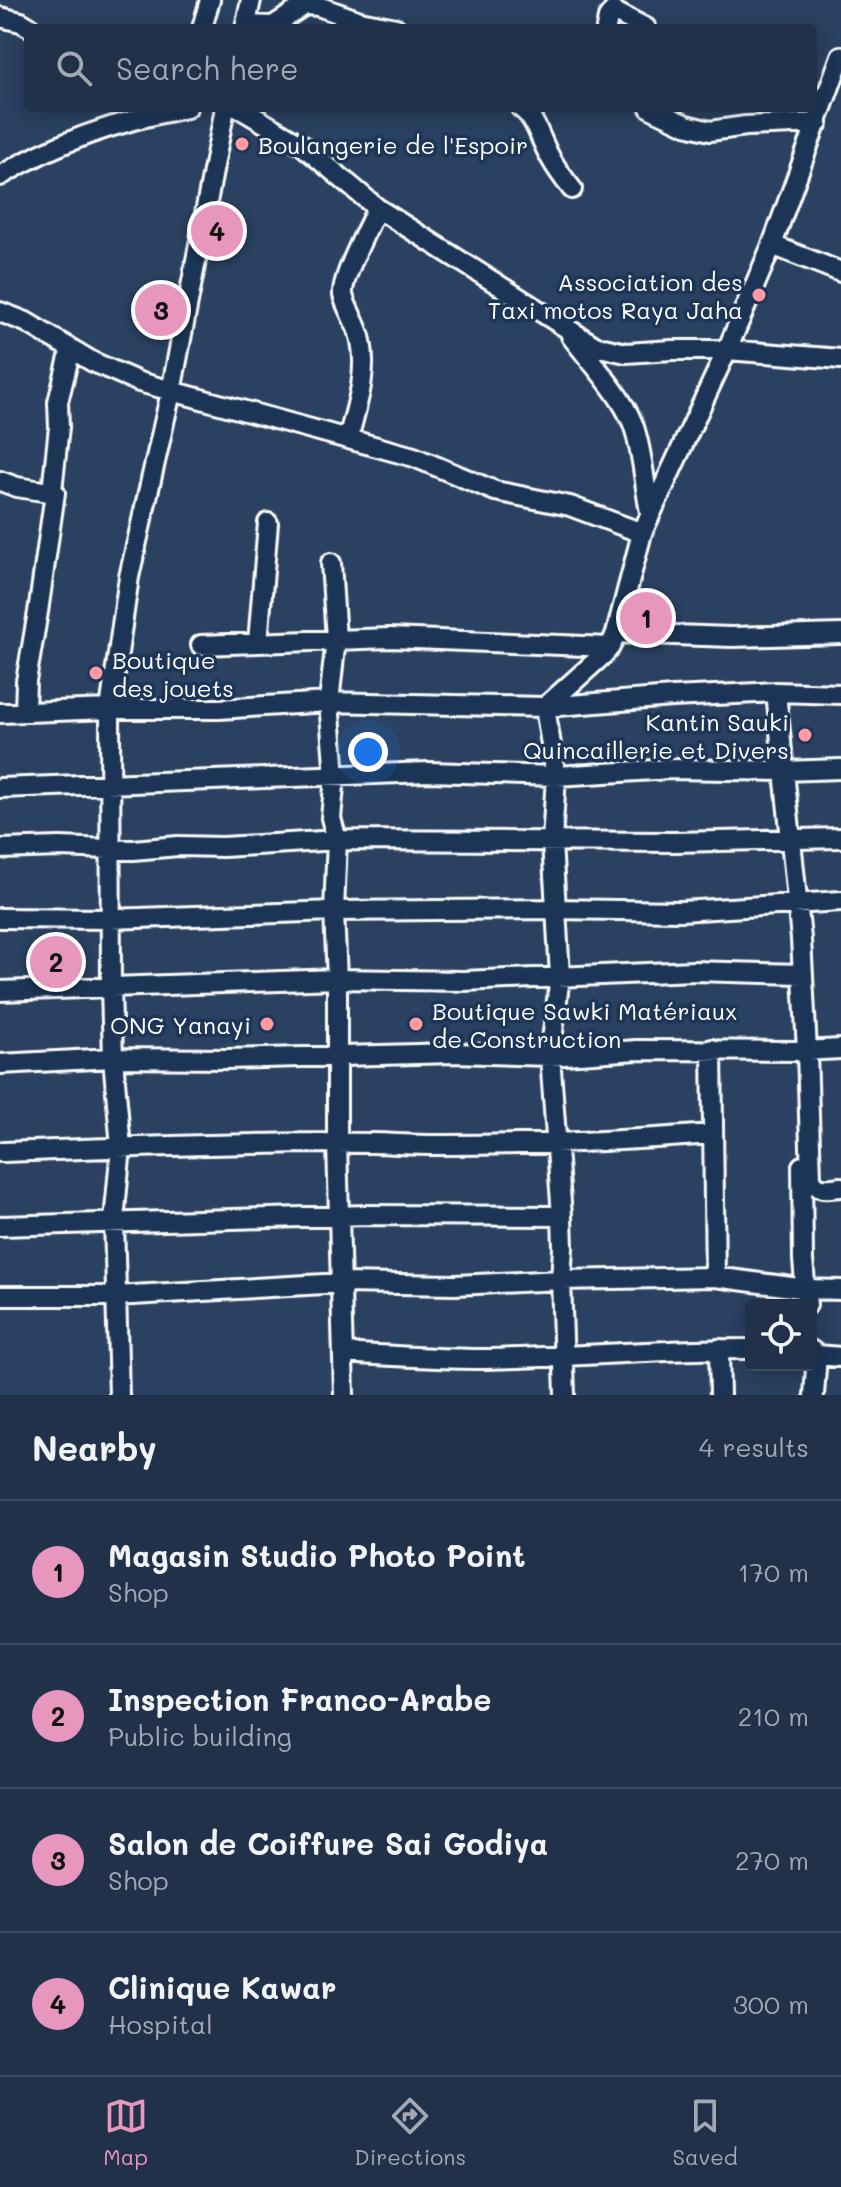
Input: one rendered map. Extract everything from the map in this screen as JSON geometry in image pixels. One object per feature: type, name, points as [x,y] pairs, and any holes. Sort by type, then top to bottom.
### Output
[{"type":"street","points":[[203,24],[210,0]]},
{"type":"street","points":[[246,24],[251,0]]},
{"type":"street","points":[[276,24],[305,5],[318,6],[375,24]]},
{"type":"street","points":[[607,24],[613,11],[638,24]]},
{"type":"street","points":[[0,17],[24,24]]},
{"type":"street","points":[[545,707],[613,640],[650,512],[727,350],[772,245],[818,123],[835,95],[841,56]]},
{"type":"street","points":[[0,176],[30,158],[117,125],[166,112]]},
{"type":"street","points":[[119,1395],[114,1221],[121,1147],[113,1058],[111,987],[110,709],[129,577],[171,392],[224,112]]},
{"type":"street","points":[[246,112],[302,145],[377,208],[595,346],[626,353],[727,350],[841,359]]},
{"type":"street","points":[[527,112],[551,160],[572,189]]},
{"type":"street","points":[[658,112],[686,125],[710,131],[818,123]]},
{"type":"street","points":[[348,439],[364,361],[361,339],[343,295],[349,271],[377,208]]},
{"type":"street","points":[[772,245],[841,272]]},
{"type":"street","points":[[0,312],[26,322],[114,372],[171,392],[414,457],[495,491],[570,506],[642,533]]},
{"type":"street","points":[[566,330],[621,401],[633,424],[650,512]]},
{"type":"street","points":[[25,712],[26,681],[55,493],[52,491],[59,427],[58,402],[71,349]]},
{"type":"street","points":[[0,481],[55,493]]},
{"type":"street","points":[[258,642],[268,523]]},
{"type":"street","points":[[331,563],[336,639],[329,702],[335,776],[331,818],[337,840],[334,911],[344,1395]]},
{"type":"street","points":[[201,645],[390,638],[613,640],[841,634]]},
{"type":"street","points":[[0,713],[219,709],[329,702],[545,707],[776,692],[841,694]]},
{"type":"street","points":[[776,692],[803,974],[811,1178],[816,1187],[822,1189],[841,1187]]},
{"type":"street","points":[[545,707],[556,776],[552,842],[560,976],[550,1056],[562,1216],[565,1395]]},
{"type":"street","points":[[0,788],[429,772],[556,776],[671,769],[841,769]]},
{"type":"street","points":[[0,849],[60,847],[133,850],[337,840],[675,842],[841,838]]},
{"type":"street","points":[[0,918],[110,919],[334,911],[681,911],[841,901]]},
{"type":"street","points":[[0,991],[337,979],[463,981],[693,971],[803,974]]},
{"type":"street","points":[[712,1049],[715,1277]]},
{"type":"street","points":[[0,1064],[113,1058],[226,1059],[455,1053],[550,1056],[637,1050],[841,1049]]},
{"type":"street","points":[[805,1051],[802,1204],[807,1297]]},
{"type":"street","points":[[0,1152],[337,1143],[558,1143],[712,1134]]},
{"type":"street","points":[[0,1226],[367,1215],[562,1216]]},
{"type":"street","points":[[0,1296],[115,1296],[342,1283],[455,1285],[715,1277],[807,1297],[841,1290]]},
{"type":"street","points":[[719,1349],[720,1395]]},
{"type":"street","points":[[344,1353],[442,1358],[564,1357],[644,1351],[745,1349]]},
{"type":"street","points":[[817,1353],[841,1357]]},
{"type":"street","points":[[814,1371],[814,1395]]},
{"type":"place","name":"Boulangerie de l'Espoir","points":[[242,144]]},
{"type":"place","name":"Clinique Kawar","points":[[217,231]]},
{"type":"place","name":"Association des Taxi motos Raya Jaha","points":[[759,295]]},
{"type":"place","name":"Salon de Coiffure Sai Godiya","points":[[161,310]]},
{"type":"place","name":"Magasin Studio Photo Point","points":[[646,618]]},
{"type":"place","name":"Boutique des jouets","points":[[96,673]]},
{"type":"place","name":"Kantin Sauki Quincaillerie et Divers","points":[[805,735]]},
{"type":"place","name":"Inspection Franco-Arabe","points":[[56,962]]},
{"type":"place","name":"ONG Yanayi","points":[[267,1024]]},
{"type":"place","name":"Boutique Sawki Matériaux de Construction","points":[[416,1024]]}]
